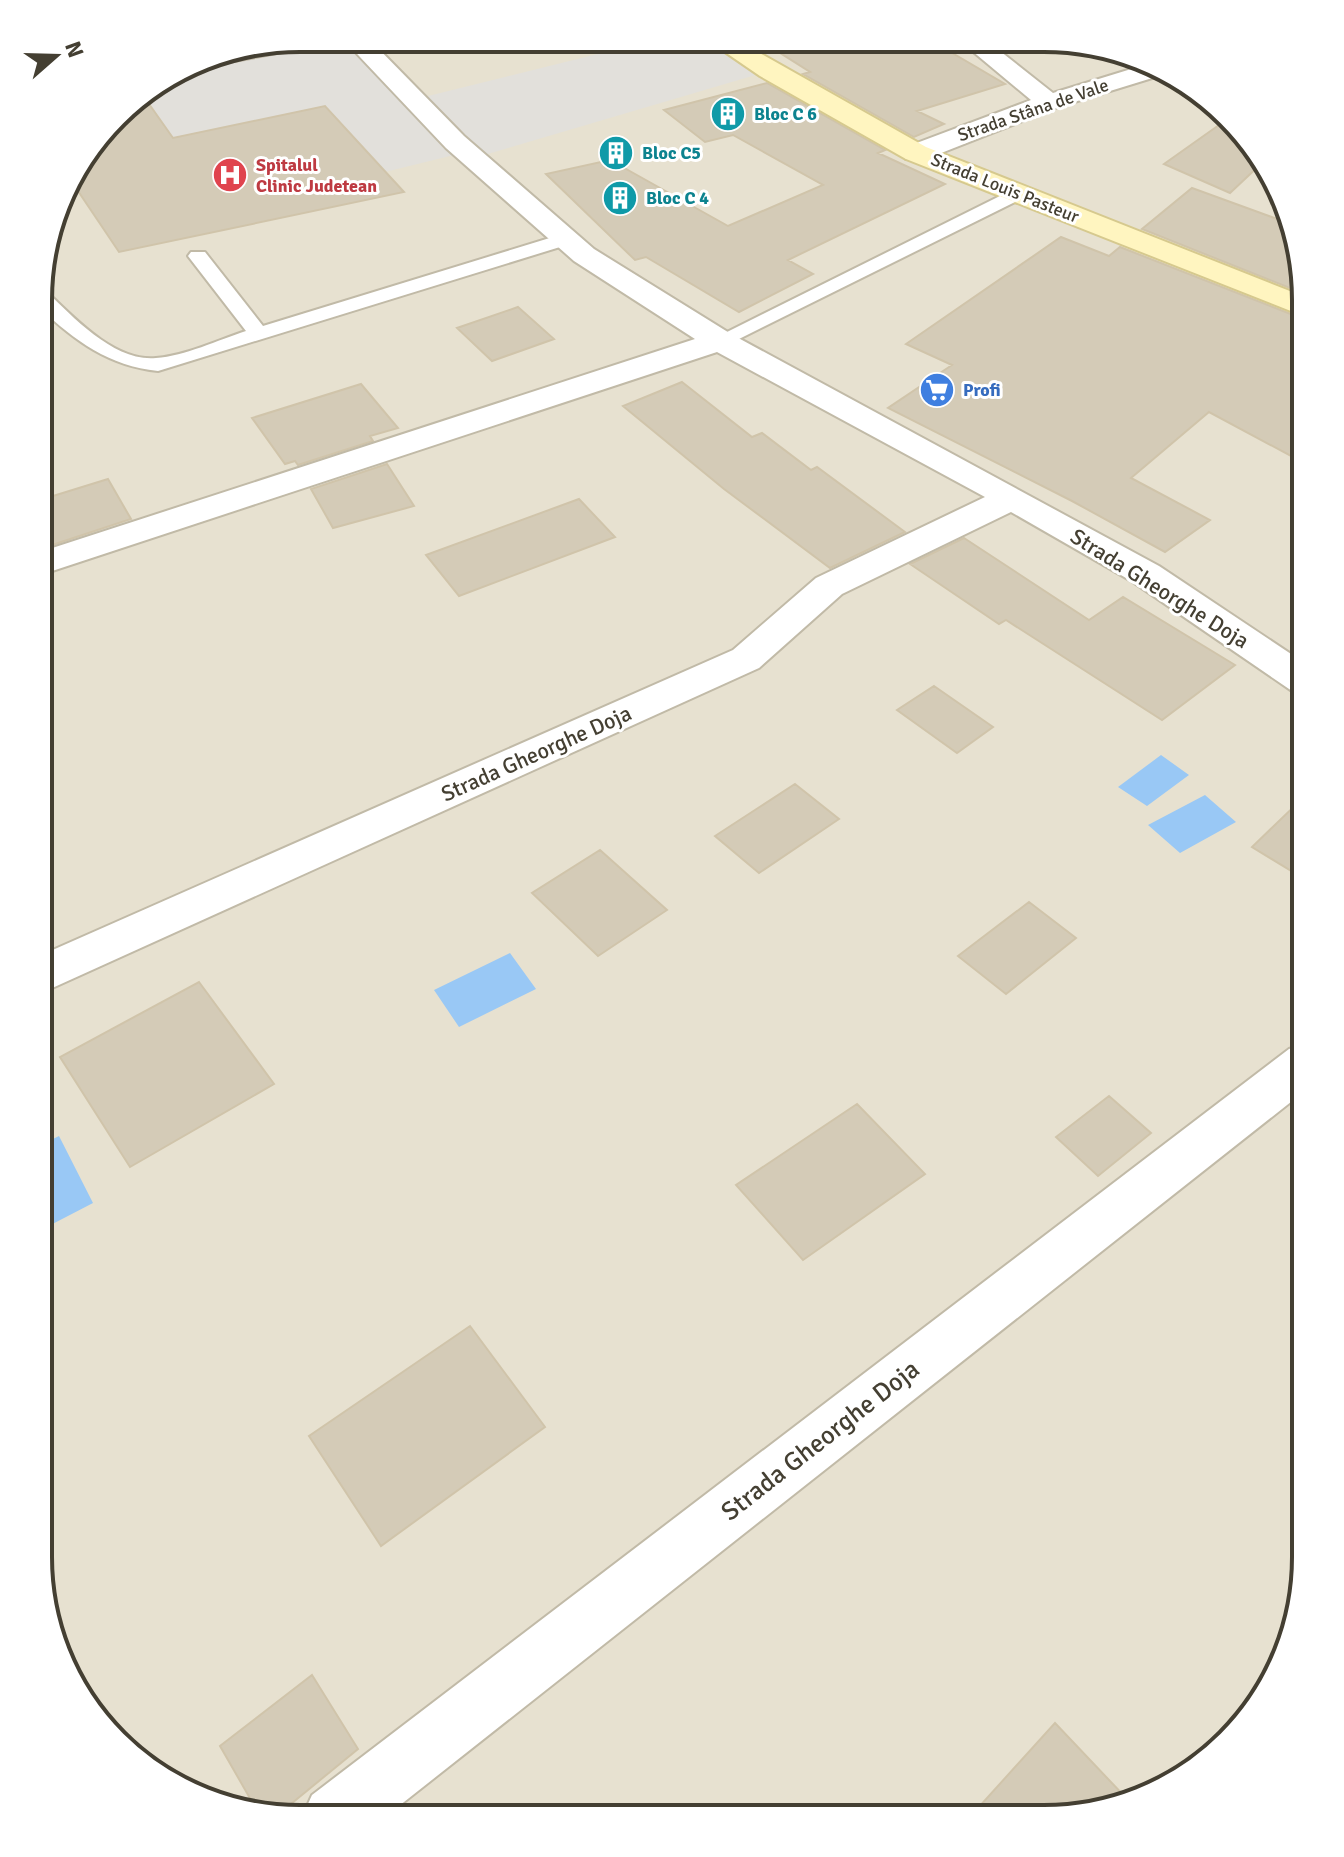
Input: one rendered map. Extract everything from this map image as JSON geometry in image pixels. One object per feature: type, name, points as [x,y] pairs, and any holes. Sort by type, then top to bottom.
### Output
[{"type":"main road","name":"Strada Louis Pasteur","points":[[739,52],[916,153],[1292,302]]},
{"type":"street","points":[[986,52],[1049,102]]},
{"type":"street","name":"Strada Gheorghe Doja","points":[[368,53],[455,142],[584,255],[720,341],[1146,574],[1292,672]]},
{"type":"street","name":"Strada Stâna de Vale","points":[[916,153],[1049,102],[1144,73]]},
{"type":"street","points":[[52,560],[720,341]]},
{"type":"street","name":"Strada Gheorghe Doja","points":[[52,970],[746,659],[829,586],[1012,498]]},
{"type":"street","name":"Strada Gheorghe Doja","points":[[349,1805],[1291,1074]]},
{"type":"lane","points":[[720,341],[1018,193]]},
{"type":"lane","points":[[52,306],[107,354],[142,365],[158,365],[566,239]]},
{"type":"lane","points":[[198,256],[258,333]]},
{"type":"shaded area","points":[[739,52],[769,71],[474,158],[412,100],[603,53]]},
{"type":"shaded area","points":[[284,53],[1076,54],[1108,60],[1139,71],[1195,103],[1230,136],[1266,190],[1284,236],[1292,300],[1291,1573],[1279,1637],[1250,1695],[1208,1743],[1154,1779],[1108,1797],[1044,1805],[268,1803],[236,1797],[205,1786],[149,1754],[103,1708],[85,1681],[65,1637],[57,1605],[52,1557],[54,268],[65,220],[85,176],[114,136],[136,114],[176,85],[205,71],[252,57]]},
{"type":"shaded area","points":[[284,53],[356,53],[454,155],[385,172],[325,106],[173,138],[149,103],[205,71],[252,57]]},
{"type":"water","points":[[1161,755],[1189,775],[1147,806],[1118,787]]},
{"type":"water","points":[[1205,795],[1236,822],[1180,853],[1148,825]]},
{"type":"water","points":[[510,953],[536,989],[459,1027],[434,990]]},
{"type":"water","points":[[59,1136],[93,1203],[52,1224],[52,1140]]},
{"type":"building","points":[[779,52],[951,52],[1005,84],[917,111],[944,124],[914,137],[803,74],[810,72]]},
{"type":"building","points":[[767,83],[885,150],[878,153],[945,184],[788,260],[813,274],[739,312],[646,257],[635,260],[546,174],[610,160],[728,226],[823,185],[733,135],[705,142],[664,110]]},
{"type":"building","name":"Spitalul Clinic Judetean","points":[[149,103],[173,138],[325,106],[404,192],[119,252],[78,191],[114,136]]},
{"type":"building","points":[[1219,125],[1255,170],[1230,193],[1164,164]]},
{"type":"building","points":[[1192,188],[1278,219],[1284,236],[1291,289],[1142,229]]},
{"type":"building","points":[[1061,237],[1109,256],[1120,247],[1292,315],[1292,456],[1209,412],[1131,478],[1210,520],[1165,552],[888,408],[952,365],[906,344]]},
{"type":"building","points":[[518,307],[554,339],[492,361],[457,328]]},
{"type":"building","points":[[682,382],[752,437],[762,433],[811,470],[817,467],[905,532],[830,568],[724,489],[623,406]]},
{"type":"building","points":[[361,384],[398,428],[370,436],[373,441],[298,465],[295,461],[285,464],[252,418]]},
{"type":"building","points":[[387,464],[414,506],[333,528],[311,489]]},
{"type":"building","points":[[108,479],[131,519],[52,545],[52,496]]},
{"type":"building","points":[[579,499],[615,537],[459,596],[426,555]]},
{"type":"building","points":[[964,538],[1089,620],[1123,597],[1235,665],[1162,720],[1006,620],[999,624],[910,564]]},
{"type":"building","points":[[934,686],[993,727],[957,753],[897,710]]},
{"type":"building","points":[[795,784],[839,819],[759,873],[715,836]]},
{"type":"building","points":[[1292,809],[1292,871],[1252,847]]},
{"type":"building","points":[[600,850],[667,910],[598,956],[532,893]]},
{"type":"building","points":[[1029,902],[1076,938],[1006,994],[958,956]]},
{"type":"building","points":[[199,982],[274,1084],[130,1167],[60,1057]]},
{"type":"building","points":[[1109,1096],[1151,1133],[1098,1176],[1056,1137]]},
{"type":"building","points":[[857,1104],[925,1174],[803,1260],[736,1185]]},
{"type":"building","points":[[470,1326],[545,1427],[381,1546],[309,1436]]},
{"type":"building","points":[[312,1675],[358,1749],[290,1804],[251,1800],[220,1746]]},
{"type":"building","points":[[1055,1723],[1121,1792],[1076,1803],[981,1805]]},
{"type":"place","name":"Bloc C 6","points":[[728,114]]},
{"type":"place","name":"Bloc C5","points":[[616,153]]},
{"type":"place","name":"Spitalul Clinic Judetean","points":[[230,175]]},
{"type":"place","name":"Bloc C 4","points":[[620,198]]},
{"type":"place","name":"Profi","points":[[937,390]]}]
